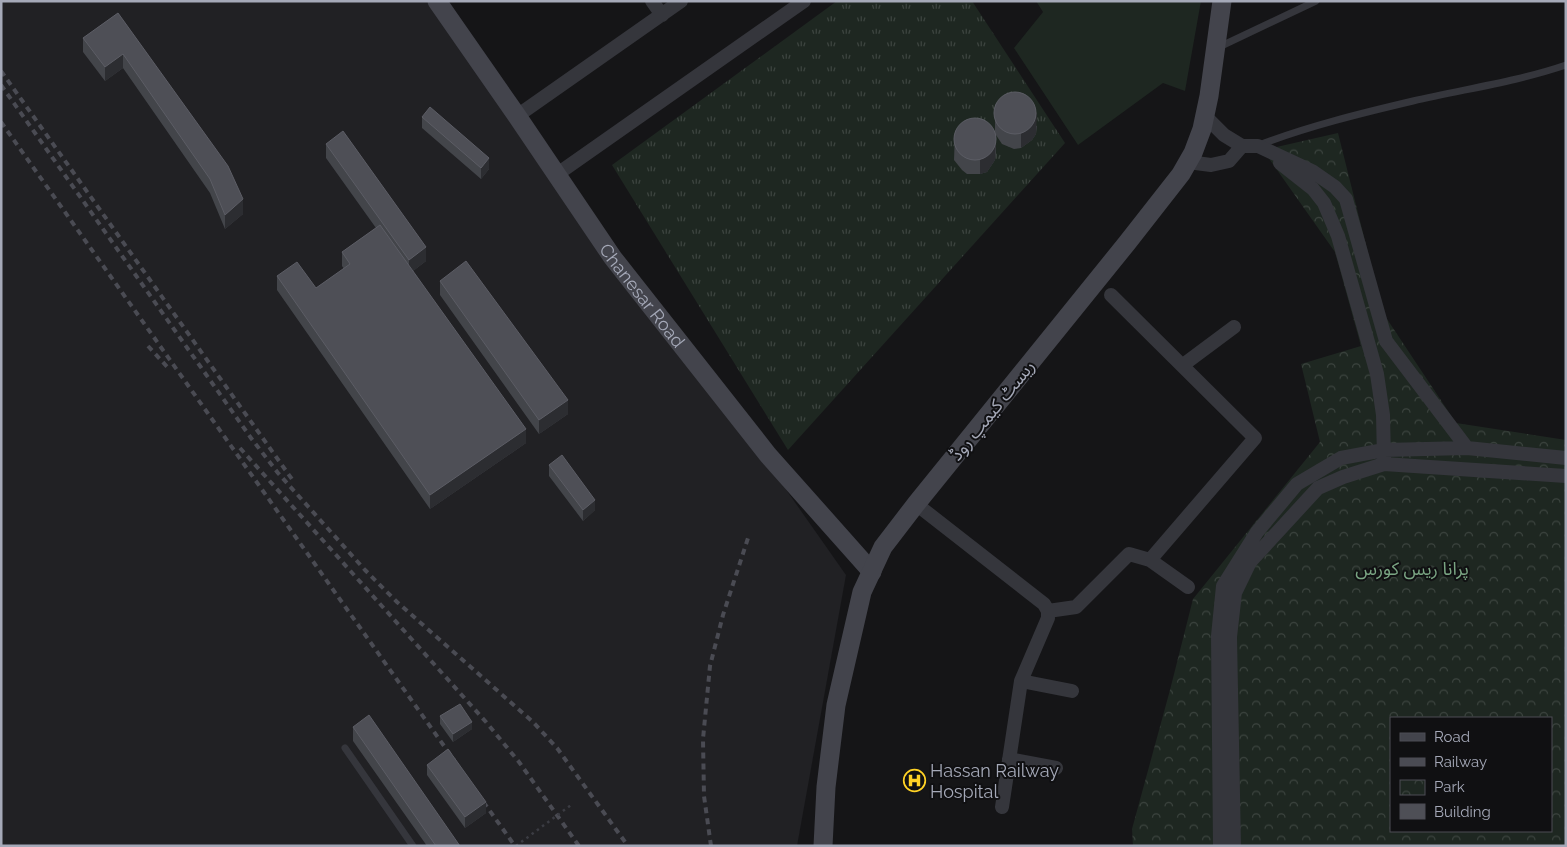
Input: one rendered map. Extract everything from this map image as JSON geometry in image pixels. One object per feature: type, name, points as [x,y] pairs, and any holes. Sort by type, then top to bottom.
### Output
[{"type":"street","points":[[652,1],[662,15]]},
{"type":"street","points":[[517,116],[681,1]]},
{"type":"street","points":[[556,175],[804,1]]},
{"type":"street","name":"ریسٹ کیمپ روڈ","points":[[823,846],[826,787],[836,706],[862,592],[883,548],[916,504],[1181,174],[1199,137],[1222,1]]},
{"type":"street","name":"Chanesar Road","points":[[443,4],[613,258],[762,447],[872,572]]},
{"type":"street","points":[[1204,115],[1224,134],[1242,146],[1258,146],[1312,172],[1335,187],[1346,198],[1386,341],[1467,448]]},
{"type":"street","points":[[1188,162],[1211,165],[1229,161],[1242,146]]},
{"type":"street","points":[[1258,146],[1313,189],[1324,202],[1338,236],[1377,374],[1383,415],[1384,457]]},
{"type":"street","points":[[1111,294],[1255,438],[1150,560]]},
{"type":"street","points":[[1183,365],[1234,326]]},
{"type":"street","points":[[1220,846],[1218,636],[1223,586],[1257,532],[1297,484],[1341,458],[1384,457],[1467,448],[1566,458]]},
{"type":"street","points":[[1234,846],[1230,637],[1235,593],[1250,562],[1318,488],[1384,457],[1566,476]]},
{"type":"street","points":[[916,504],[1044,604],[1048,611],[1048,618],[1021,681],[1002,807]]},
{"type":"street","points":[[1048,611],[1076,607],[1129,554],[1150,560],[1188,587]]},
{"type":"street","points":[[1021,681],[1072,691]]},
{"type":"street","points":[[1009,759],[1056,768]]},
{"type":"lane","points":[[1215,49],[1316,1]]},
{"type":"lane","points":[[1258,146],[1292,133],[1412,101],[1538,74],[1566,65]]},
{"type":"lane","points":[[346,748],[413,846]]},
{"type":"path","points":[[516,846],[571,805]]},
{"type":"shaded area","points":[[1,1],[443,1],[846,575],[797,846],[1,846]]},
{"type":"green space","points":[[837,1],[972,1],[1065,143],[788,450],[612,165]]},
{"type":"green space","points":[[1036,1],[1201,1],[1185,91],[1163,83],[1078,145],[1014,48],[1043,12]]},
{"type":"green space","name":"پرانا ریس کورس","points":[[1338,133],[1383,313],[1456,423],[1566,440],[1566,846],[1133,846],[1132,829],[1193,599],[1320,442],[1301,364],[1361,346],[1335,252],[1263,150]]},
{"type":"building","points":[[118,13],[228,166],[243,199],[225,215],[210,179],[123,54],[105,67],[83,38]]},
{"type":"building","points":[[1019,92],[1027,95],[1033,101],[1036,113],[1033,125],[1027,131],[1011,134],[1003,131],[997,125],[994,109],[997,101],[1003,95]]},
{"type":"building","points":[[430,107],[489,158],[481,168],[422,117]]},
{"type":"building","points":[[979,118],[987,121],[993,127],[996,139],[993,151],[987,157],[971,160],[963,157],[957,151],[954,135],[957,127],[963,121]]},
{"type":"building","points":[[343,131],[426,247],[409,260],[326,144]]},
{"type":"building","points":[[380,225],[526,429],[430,495],[277,276],[297,262],[316,288],[350,264],[342,252]]},
{"type":"building","points":[[466,261],[568,400],[539,420],[440,281]]},
{"type":"building","points":[[562,455],[595,500],[583,510],[549,465]]},
{"type":"building","points":[[460,704],[472,722],[453,734],[440,716]]},
{"type":"building","points":[[369,715],[460,846],[436,846],[353,727]]},
{"type":"building","points":[[448,749],[486,802],[465,817],[427,765]]},
{"type":"railway","points":[[1,71],[294,482]]},
{"type":"railway","points":[[1,85],[251,438],[278,473],[365,570],[397,602],[533,722],[557,748],[628,846]]},
{"type":"railway","points":[[1,122],[454,760]]},
{"type":"railway","points":[[148,346],[170,370]]},
{"type":"railway","points":[[240,448],[486,722],[519,762],[579,846]]},
{"type":"railway","points":[[711,846],[704,796],[703,739],[710,666],[723,615],[749,535]]},
{"type":"railway","points":[[477,793],[515,846]]},
{"type":"place","name":"Hassan Railway Hospital","points":[[914,780]]}]
